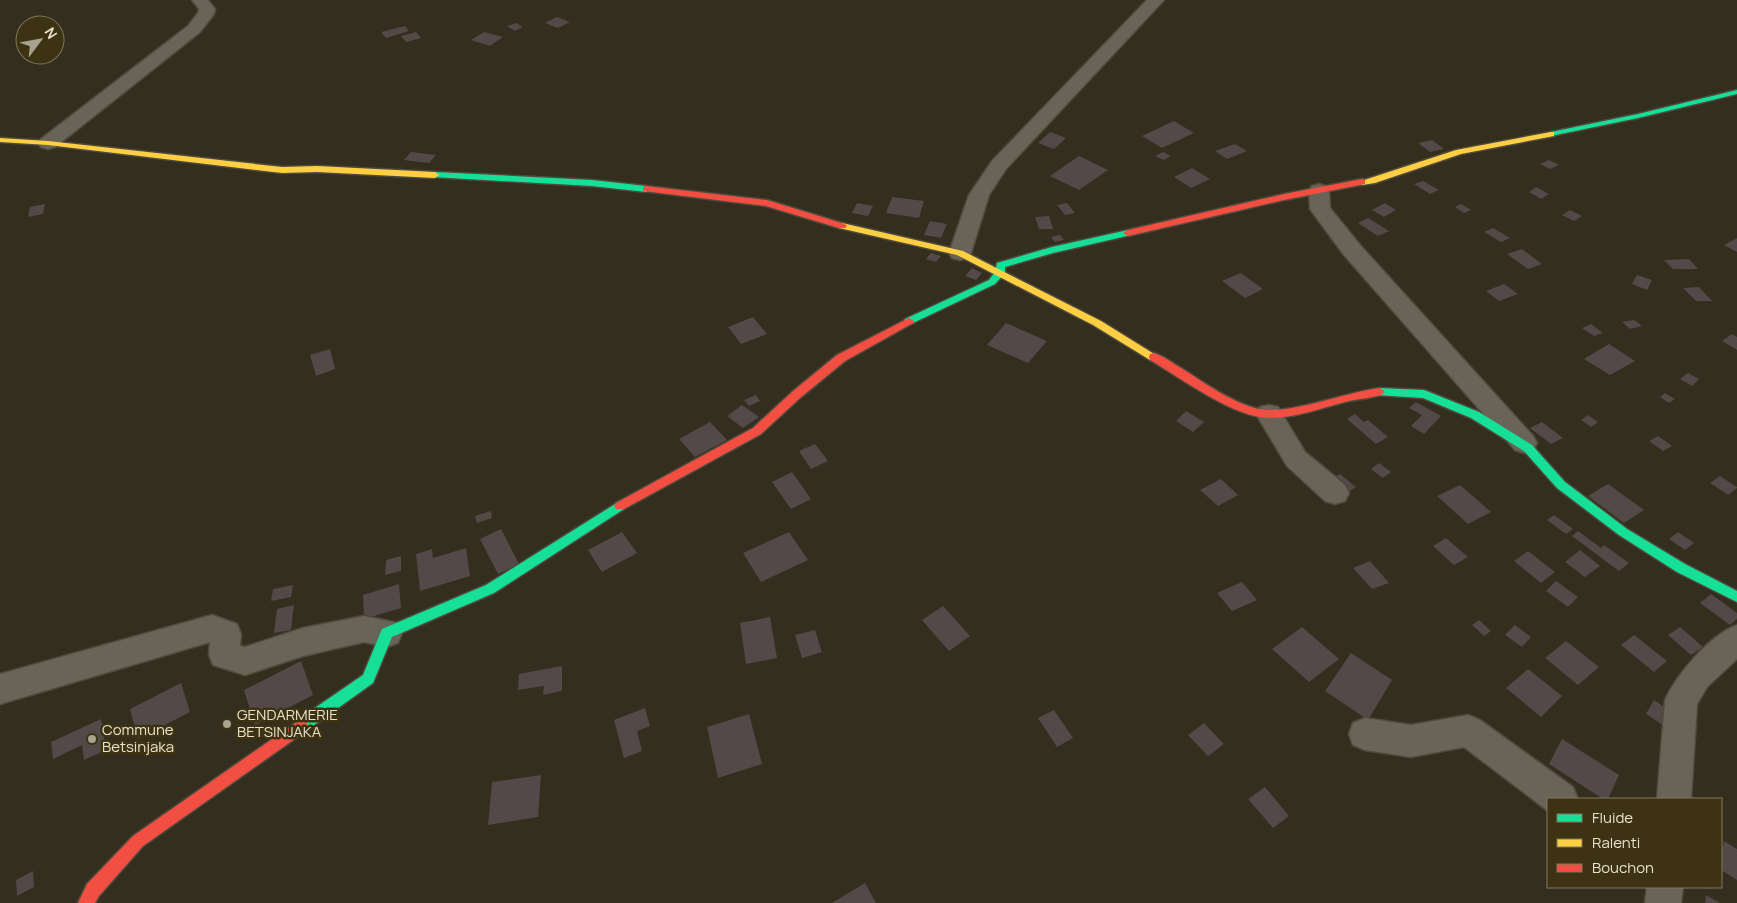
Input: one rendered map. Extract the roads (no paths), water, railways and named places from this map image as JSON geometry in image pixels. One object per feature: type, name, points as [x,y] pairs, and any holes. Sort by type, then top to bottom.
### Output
[{"type":"street","points":[[48,143],[194,28],[206,14],[207,9],[200,0]]},
{"type":"street","points":[[960,253],[979,195],[999,165],[1156,0]]},
{"type":"street","points":[[0,689],[212,628],[226,634],[224,655],[245,661],[303,642],[364,629],[387,632],[490,589],[623,504],[757,431],[841,358],[923,313],[992,282],[1000,272],[1000,264],[1007,261],[1319,190],[1374,180],[1460,152],[1638,116],[1737,92]]},
{"type":"street","points":[[0,140],[48,143],[282,170],[317,169],[541,180],[726,197],[767,203],[846,227],[960,253],[1097,323],[1240,407],[1269,414],[1360,393],[1424,394],[1475,415],[1528,448]]},
{"type":"street","points":[[1319,190],[1320,209],[1352,250],[1561,485],[1623,532],[1681,568],[1737,596]]},
{"type":"street","points":[[1269,414],[1296,460],[1335,493]]},
{"type":"street","points":[[86,903],[93,890],[138,841],[368,680],[387,632]]},
{"type":"street","points":[[1674,798],[1681,700],[1696,677],[1737,639]]},
{"type":"street","points":[[1365,734],[1410,741],[1468,731],[1560,798]]},
{"type":"street","points":[[1663,903],[1665,888]]},
{"type":"place","name":"GENDARMERIE BETSINJAKA","points":[[227,724]]},
{"type":"place","name":"Commune Betsinjaka","points":[[92,739]]}]
